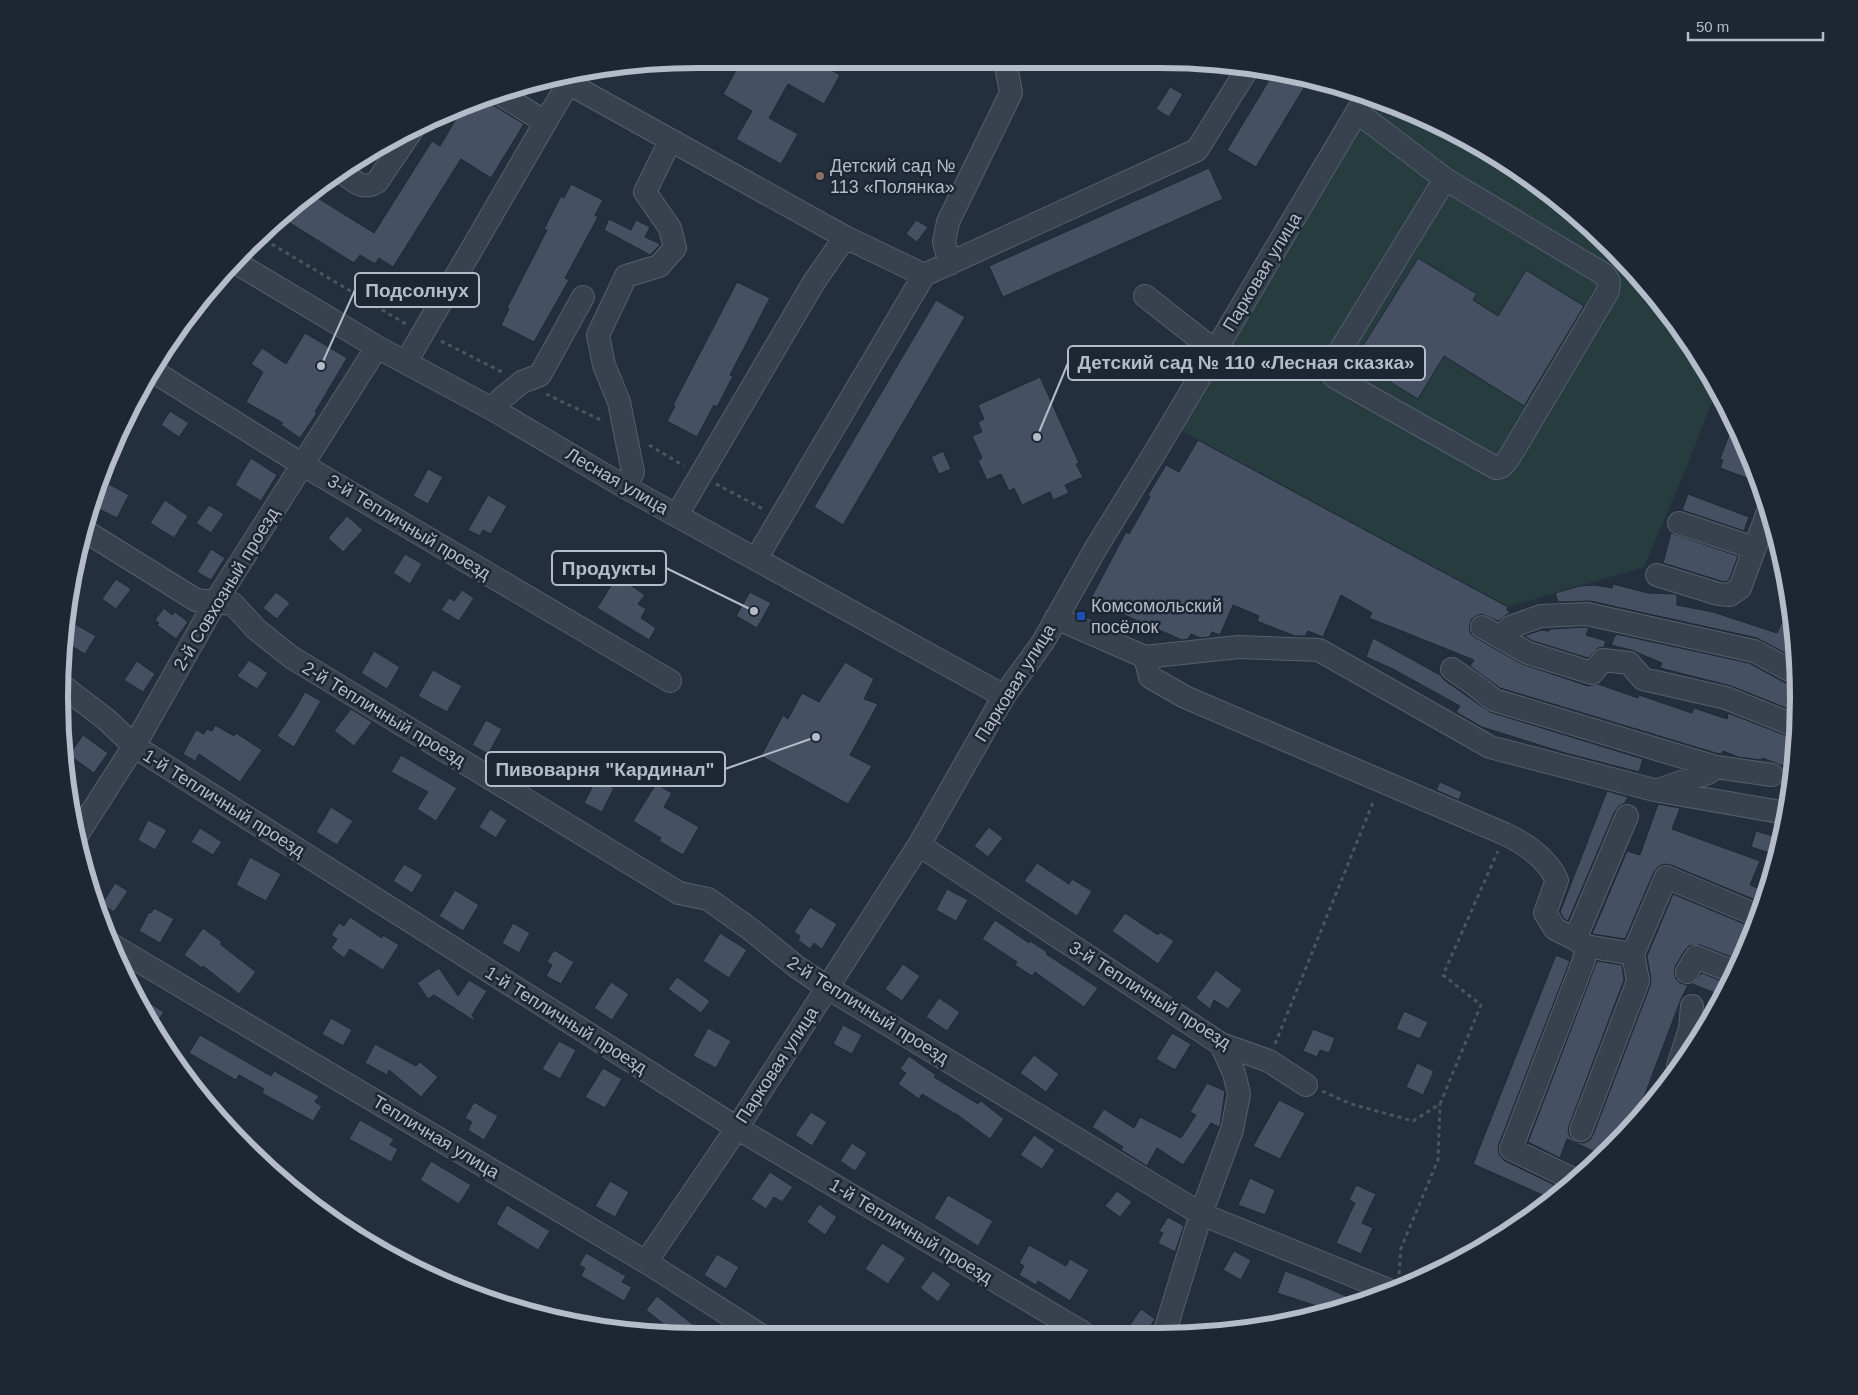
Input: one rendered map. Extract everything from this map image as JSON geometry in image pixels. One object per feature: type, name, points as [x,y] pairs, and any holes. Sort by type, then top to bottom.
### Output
[{"type":"street","points":[[950,264],[944,242],[948,222],[1011,93],[1006,68]]},
{"type":"street","points":[[756,559],[924,275],[1197,150],[1245,73]]},
{"type":"street","points":[[570,81],[670,141],[845,237],[924,275]]},
{"type":"street","points":[[406,362],[545,122],[564,82]]},
{"type":"street","points":[[512,96],[545,122]]},
{"type":"street","points":[[1362,103],[1445,179],[1605,275],[1609,282],[1608,291],[1509,458],[1501,467],[1496,468],[1336,378],[1330,372],[1333,362],[1445,179]]},
{"type":"street","name":"Парковая улица","points":[[646,1262],[737,1128],[918,845],[1004,696],[1043,642],[1362,103]]},
{"type":"street","points":[[346,175],[364,186],[371,186],[377,182],[406,139]]},
{"type":"street","points":[[625,487],[633,472],[619,402],[604,365],[598,335],[626,276],[659,266],[675,248],[670,228],[645,192],[670,141]]},
{"type":"street","points":[[677,515],[814,282],[845,237]]},
{"type":"street","name":"Лесная улица","points":[[240,265],[377,347],[494,410],[625,487],[1004,696]]},
{"type":"street","points":[[1145,296],[1216,350]]},
{"type":"street","points":[[494,410],[501,399],[522,382],[540,375],[583,297]]},
{"type":"street","name":"2-й Совхозный проезд","points":[[82,828],[134,746],[216,601],[377,347]]},
{"type":"street","name":"3-й Тепличный проезд","points":[[157,374],[303,464],[670,681]]},
{"type":"street","points":[[1657,575],[1718,594],[1730,595],[1740,588],[1765,520]]},
{"type":"street","points":[[1679,523],[1754,548]]},
{"type":"street","name":"2-й Тепличный проезд","points":[[90,532],[196,600],[233,604],[256,629],[291,658],[678,893],[708,899],[750,929],[797,967],[828,988],[1201,1214],[1390,1284]]},
{"type":"street","points":[[1501,638],[1510,627],[1541,616],[1587,614],[1754,651],[1789,670]]},
{"type":"street","points":[[1056,618],[1145,657],[1238,648],[1319,650],[1490,748],[1658,790],[1779,812]]},
{"type":"street","points":[[1482,627],[1528,654],[1592,673],[1603,660],[1630,663],[1643,679],[1726,698],[1789,723]]},
{"type":"street","points":[[1145,657],[1150,677],[1185,697],[1505,834],[1536,852],[1552,869],[1557,880],[1545,912],[1555,930],[1580,942],[1633,954]]},
{"type":"street","points":[[1452,669],[1494,700],[1716,766],[1772,775]]},
{"type":"street","name":"1-й Тепличный проезд","points":[[68,691],[107,720],[134,746],[737,1128],[1075,1328]]},
{"type":"street","points":[[1658,790],[1708,773],[1716,766]]},
{"type":"street","points":[[1569,1177],[1511,1149],[1584,960],[1580,942],[1627,816]]},
{"type":"street","name":"3-й Тепличный проезд","points":[[918,845],[1221,1044],[1268,1061],[1306,1085]]},
{"type":"street","points":[[1581,1130],[1638,981],[1633,954],[1666,877],[1752,913]]},
{"type":"street","name":"Тепличная улица","points":[[120,950],[646,1262],[750,1328]]},
{"type":"street","points":[[1687,972],[1696,957],[1729,970]]},
{"type":"street","points":[[1692,1006],[1694,1032]]},
{"type":"street","points":[[1166,1328],[1201,1214],[1232,1130],[1239,1094],[1234,1073],[1221,1044]]},
{"type":"path","points":[[1268,1061],[1381,782]]},
{"type":"path","points":[[1395,1283],[1401,1248],[1438,1160],[1440,1104],[1481,1005],[1443,975],[1505,834]]},
{"type":"path","points":[[1306,1085],[1351,1104],[1413,1121],[1440,1104]]},
{"type":"green space","points":[[1374,105],[1439,132],[1476,152],[1511,174],[1576,224],[1634,282],[1660,314],[1684,347],[1714,397],[1644,567],[1508,607],[1180,430]]},
{"type":"building","points":[[737,68],[749,68],[753,70],[754,68],[828,68],[840,75],[824,104],[788,84],[769,118],[798,134],[781,164],[736,139],[752,111],[723,94]]},
{"type":"building","points":[[1270,78],[1306,85],[1256,167],[1227,150]]},
{"type":"building","points":[[1170,87],[1183,94],[1169,117],[1156,109]]},
{"type":"building","points":[[491,102],[524,124],[491,178],[461,159],[393,267],[379,258],[375,264],[360,255],[354,263],[286,221],[316,197],[374,233],[432,141],[440,146],[459,114]]},
{"type":"building","points":[[1209,168],[1223,199],[1003,297],[989,266]]},
{"type":"building","points":[[571,184],[603,200],[595,215],[598,217],[565,278],[569,280],[534,342],[501,325],[509,309],[507,308],[547,230],[544,229],[561,196],[564,198]]},
{"type":"building","points":[[609,219],[631,230],[636,220],[650,227],[645,237],[660,244],[659,246],[650,255],[604,230]]},
{"type":"building","points":[[916,220],[928,227],[917,242],[906,234]]},
{"type":"building","points":[[1418,258],[1477,294],[1473,300],[1498,316],[1526,270],[1584,306],[1524,406],[1444,356],[1418,399],[1354,360]]},
{"type":"building","points":[[737,282],[770,298],[730,375],[733,376],[717,407],[714,405],[697,437],[667,421],[675,406],[673,405]]},
{"type":"building","points":[[936,300],[965,317],[843,525],[814,507]]},
{"type":"building","points":[[305,333],[347,358],[315,412],[317,413],[300,438],[281,425],[283,423],[246,402],[263,372],[251,364],[262,348],[286,364]]},
{"type":"building","points":[[1040,377],[1079,463],[1076,464],[1083,477],[1065,485],[1069,493],[1053,500],[1050,492],[1022,505],[1014,488],[1009,491],[1001,474],[987,480],[978,461],[982,458],[972,436],[982,432],[978,422],[984,419],[978,405]]},
{"type":"building","points":[[170,411],[189,423],[179,437],[161,425]]},
{"type":"building","points":[[1731,430],[1751,480],[1720,468],[1723,460],[1720,459]]},
{"type":"building","points":[[1198,440],[1508,607],[1507,610],[1510,612],[1498,621],[1482,614],[1471,620],[1469,628],[1471,634],[1476,638],[1522,664],[1588,686],[1598,684],[1638,698],[1639,695],[1692,713],[1694,708],[1727,719],[1728,713],[1789,737],[1786,767],[1762,758],[1761,760],[1738,757],[1723,751],[1719,754],[1500,688],[1470,666],[1474,660],[1369,618],[1372,613],[1341,595],[1323,637],[1308,631],[1305,636],[1295,636],[1257,621],[1259,616],[1233,605],[1220,635],[1212,632],[1209,637],[1201,638],[1191,634],[1188,639],[1182,640],[1090,600],[1126,532],[1129,534],[1150,497],[1148,495],[1166,465],[1179,472]]},
{"type":"building","points":[[943,451],[951,469],[939,474],[931,457]]},
{"type":"building","points":[[251,458],[277,475],[261,501],[235,485]]},
{"type":"building","points":[[428,469],[443,477],[428,504],[413,496]]},
{"type":"building","points":[[109,484],[129,495],[117,518],[97,508]]},
{"type":"building","points":[[1688,494],[1749,517],[1744,531],[1682,510]]},
{"type":"building","points":[[488,495],[507,506],[491,534],[483,530],[480,536],[468,530]]},
{"type":"building","points":[[165,500],[188,516],[174,538],[150,523]]},
{"type":"building","points":[[209,505],[224,514],[211,533],[196,523]]},
{"type":"building","points":[[347,516],[363,530],[343,552],[328,538]]},
{"type":"building","points":[[1671,533],[1738,556],[1729,580],[1726,582],[1721,581],[1663,563]]},
{"type":"building","points":[[211,549],[225,558],[211,580],[197,572]]},
{"type":"building","points":[[405,554],[422,564],[410,584],[393,573]]},
{"type":"building","points":[[617,576],[645,595],[638,604],[646,609],[641,618],[656,628],[649,640],[597,608]]},
{"type":"building","points":[[116,579],[131,589],[116,609],[102,599]]},
{"type":"building","points":[[1613,584],[1648,593],[1675,594],[1677,595],[1677,605],[1713,612],[1777,633],[1782,622],[1786,624],[1789,655],[1757,638],[1590,601],[1558,602],[1555,593],[1580,586],[1595,585],[1612,588]]},
{"type":"building","points":[[462,590],[474,598],[459,621],[441,610],[449,598],[454,601]]},
{"type":"building","points":[[276,592],[290,603],[277,619],[263,608]]},
{"type":"building","points":[[750,592],[771,603],[757,628],[736,616]]},
{"type":"building","points":[[164,608],[172,615],[175,612],[188,622],[176,639],[157,625],[159,623],[155,620]]},
{"type":"building","points":[[73,623],[96,636],[85,654],[70,645]]},
{"type":"building","points":[[1589,628],[1586,635],[1606,641],[1604,647],[1598,648],[1588,658],[1533,641],[1524,636],[1541,630],[1549,631],[1550,629]]},
{"type":"building","points":[[1616,634],[1749,663],[1790,685],[1790,709],[1731,686],[1660,668],[1662,663],[1631,650],[1611,645]]},
{"type":"building","points":[[1373,638],[1440,675],[1444,680],[1490,712],[1643,759],[1639,772],[1565,753],[1482,727],[1456,712],[1460,706],[1391,668],[1366,657]]},
{"type":"building","points":[[374,651],[400,667],[387,689],[361,673]]},
{"type":"building","points":[[249,660],[268,673],[257,689],[237,676]]},
{"type":"building","points":[[137,661],[155,674],[143,692],[124,680]]},
{"type":"building","points":[[845,662],[874,679],[864,699],[878,704],[850,755],[872,766],[848,804],[761,756],[783,715],[788,719],[802,693],[819,702]]},
{"type":"building","points":[[433,670],[462,686],[447,712],[418,696]]},
{"type":"building","points":[[305,692],[321,701],[294,747],[277,736]]},
{"type":"building","points":[[351,709],[372,722],[354,746],[334,731]]},
{"type":"building","points":[[486,720],[502,729],[488,754],[472,745]]},
{"type":"building","points":[[215,725],[234,736],[236,733],[262,750],[240,782],[199,754],[195,761],[183,754],[196,730],[204,734],[207,729],[212,731]]},
{"type":"building","points":[[83,735],[108,753],[94,773],[71,756],[70,753]]},
{"type":"building","points":[[548,754],[564,764],[549,788],[532,777]]},
{"type":"building","points":[[401,755],[457,788],[436,821],[417,809],[428,792],[391,772]]},
{"type":"building","points":[[596,780],[614,788],[602,812],[584,803]]},
{"type":"building","points":[[1440,782],[1462,792],[1459,800],[1436,790]]},
{"type":"building","points":[[656,784],[672,793],[664,807],[699,827],[683,855],[659,841],[661,838],[633,821]]},
{"type":"building","points":[[1607,791],[1628,797],[1625,803],[1615,811],[1568,921],[1564,919],[1560,912]]},
{"type":"building","points":[[1658,804],[1680,808],[1672,829],[1760,861],[1750,885],[1760,889],[1757,901],[1671,865],[1664,864],[1654,872],[1625,939],[1592,934],[1627,851],[1640,855]]},
{"type":"building","points":[[331,807],[353,821],[337,845],[316,832]]},
{"type":"building","points":[[490,809],[507,820],[496,838],[479,827]]},
{"type":"building","points":[[148,820],[167,830],[155,850],[138,840]]},
{"type":"building","points":[[989,827],[1003,838],[988,857],[974,846]]},
{"type":"building","points":[[200,828],[222,842],[213,855],[191,842]]},
{"type":"building","points":[[1756,831],[1774,836],[1771,853],[1751,847]]},
{"type":"building","points":[[250,857],[281,874],[266,901],[236,885]]},
{"type":"building","points":[[1037,863],[1069,884],[1072,879],[1092,891],[1077,916],[1024,881]]},
{"type":"building","points":[[404,864],[423,875],[412,893],[393,881]]},
{"type":"building","points":[[115,883],[128,891],[114,912],[102,904]]},
{"type":"building","points":[[947,889],[968,900],[956,921],[936,910]]},
{"type":"building","points":[[455,890],[479,905],[463,931],[439,916]]},
{"type":"building","points":[[1673,894],[1748,925],[1734,958],[1700,945],[1689,946],[1685,950],[1674,972],[1676,979],[1680,983],[1688,985],[1641,1104],[1606,1143],[1596,1152],[1567,1139],[1560,1158],[1528,1142],[1597,961],[1622,965],[1624,980],[1569,1126],[1568,1133],[1577,1142],[1584,1143],[1590,1140],[1650,986],[1651,979],[1647,956]]},
{"type":"building","points":[[810,907],[837,924],[822,949],[814,943],[810,949],[798,940],[800,936],[794,932]]},
{"type":"building","points":[[154,908],[174,919],[160,943],[139,931],[149,912],[151,913]]},
{"type":"building","points":[[1125,913],[1158,935],[1160,932],[1174,941],[1158,964],[1112,931]]},
{"type":"building","points":[[350,917],[382,938],[383,935],[399,945],[383,970],[350,949],[344,958],[331,948],[337,939],[331,935],[339,923],[344,926]]},
{"type":"building","points":[[995,920],[1029,943],[1030,941],[1047,952],[1046,954],[1098,988],[1084,1007],[1035,972],[1032,976],[1015,965],[1017,962],[982,939]]},
{"type":"building","points":[[513,923],[530,933],[519,953],[502,943]]},
{"type":"building","points":[[203,928],[256,972],[239,994],[203,966],[202,968],[184,955]]},
{"type":"building","points":[[720,933],[747,950],[729,978],[703,961]]},
{"type":"building","points":[[554,950],[574,962],[561,984],[546,976],[552,965],[547,962]]},
{"type":"building","points":[[1556,955],[1570,961],[1498,1150],[1500,1156],[1505,1161],[1557,1186],[1545,1196],[1473,1164]]},
{"type":"building","points":[[903,964],[920,976],[902,1001],[885,989]]},
{"type":"building","points":[[439,968],[458,996],[469,980],[487,991],[472,1015],[476,1022],[434,995],[428,999],[417,983]]},
{"type":"building","points":[[1216,970],[1242,990],[1228,1009],[1214,1000],[1210,1009],[1196,998]]},
{"type":"building","points":[[1702,973],[1723,982],[1716,993],[1692,984]]},
{"type":"building","points":[[677,977],[710,1001],[701,1013],[668,989]]},
{"type":"building","points":[[611,982],[629,994],[612,1020],[594,1008]]},
{"type":"building","points":[[939,998],[960,1012],[947,1031],[926,1017]]},
{"type":"building","points":[[147,1003],[164,1012],[158,1022],[152,1012]]},
{"type":"building","points":[[1404,1011],[1428,1022],[1420,1039],[1396,1029]]},
{"type":"building","points":[[331,1018],[352,1030],[343,1046],[322,1034]]},
{"type":"building","points":[[843,1025],[862,1035],[852,1054],[833,1044]]},
{"type":"building","points":[[708,1028],[731,1041],[716,1068],[693,1056]]},
{"type":"building","points":[[1313,1029],[1335,1038],[1329,1053],[1320,1050],[1317,1057],[1303,1051]]},
{"type":"building","points":[[1172,1033],[1191,1044],[1175,1070],[1156,1059]]},
{"type":"building","points":[[200,1035],[271,1076],[274,1071],[319,1096],[315,1102],[322,1106],[313,1121],[262,1093],[264,1089],[239,1075],[236,1080],[189,1053]]},
{"type":"building","points":[[559,1041],[576,1050],[560,1079],[542,1069]]},
{"type":"building","points":[[375,1044],[416,1066],[420,1062],[438,1077],[421,1097],[389,1070],[387,1075],[365,1063]]},
{"type":"building","points":[[1034,1055],[1059,1074],[1046,1092],[1020,1073]]},
{"type":"building","points":[[909,1056],[936,1075],[934,1077],[978,1104],[981,1101],[1004,1119],[990,1139],[955,1113],[922,1094],[919,1099],[898,1084],[906,1073],[900,1069]]},
{"type":"building","points":[[1417,1063],[1434,1071],[1423,1095],[1406,1087]]},
{"type":"building","points":[[603,1068],[622,1079],[605,1108],[585,1097]]},
{"type":"building","points":[[1207,1083],[1225,1091],[1220,1125],[1219,1127],[1211,1123],[1183,1165],[1157,1148],[1147,1166],[1121,1150],[1123,1147],[1092,1127],[1104,1109],[1134,1128],[1140,1117],[1181,1138],[1196,1115],[1190,1112]]},
{"type":"building","points":[[1279,1100],[1305,1113],[1280,1159],[1253,1146]]},
{"type":"building","points":[[474,1102],[498,1116],[484,1140],[468,1130],[472,1122],[465,1118]]},
{"type":"building","points":[[811,1112],[827,1122],[812,1146],[795,1135]]},
{"type":"building","points":[[360,1120],[394,1139],[390,1145],[398,1149],[391,1162],[349,1139]]},
{"type":"building","points":[[1034,1135],[1055,1150],[1042,1169],[1020,1155]]},
{"type":"building","points":[[852,1143],[867,1153],[855,1171],[840,1161]]},
{"type":"building","points":[[431,1161],[471,1185],[459,1204],[420,1180]]},
{"type":"building","points":[[770,1172],[793,1187],[782,1202],[774,1197],[766,1209],[751,1199]]},
{"type":"building","points":[[1250,1178],[1275,1190],[1265,1215],[1238,1205]]},
{"type":"building","points":[[610,1181],[629,1192],[615,1217],[595,1206]]},
{"type":"building","points":[[1356,1185],[1376,1194],[1362,1223],[1373,1228],[1361,1254],[1336,1243],[1355,1203],[1349,1200]]},
{"type":"building","points":[[1117,1191],[1132,1202],[1120,1217],[1105,1206]]},
{"type":"building","points":[[948,1195],[993,1221],[978,1246],[934,1218]]},
{"type":"building","points":[[819,1204],[837,1217],[825,1235],[807,1222]]},
{"type":"building","points":[[507,1205],[550,1231],[538,1250],[496,1224]]},
{"type":"building","points":[[1168,1217],[1184,1226],[1175,1252],[1158,1243],[1163,1233],[1159,1231]]},
{"type":"building","points":[[882,1243],[906,1258],[888,1284],[865,1269]]},
{"type":"building","points":[[1029,1245],[1066,1266],[1070,1259],[1089,1270],[1070,1301],[1038,1281],[1036,1285],[1019,1275],[1024,1266],[1019,1263]]},
{"type":"building","points":[[1234,1251],[1251,1260],[1241,1280],[1223,1270]]},
{"type":"building","points":[[586,1253],[626,1276],[622,1282],[632,1287],[624,1301],[581,1276],[585,1268],[579,1265]]},
{"type":"building","points":[[717,1254],[739,1267],[726,1289],[704,1275]]},
{"type":"building","points":[[933,1271],[951,1284],[938,1302],[920,1288]]},
{"type":"building","points":[[1285,1271],[1350,1298],[1320,1307],[1277,1293]]},
{"type":"building","points":[[657,1296],[697,1328],[666,1326],[646,1310]]},
{"type":"building","points":[[1141,1309],[1155,1319],[1149,1328],[1128,1328]]},
{"type":"place","name":"Детский сад № 113 «Полянка»","points":[[820,176]]},
{"type":"place","name":"Подсолнух","points":[[321,366]]},
{"type":"place","name":"Детский сад № 110 «Лесная сказка»","points":[[1037,437]]},
{"type":"place","name":"Продукты","points":[[754,611]]},
{"type":"place","name":"Комсомольский посёлок","points":[[1081,616]]},
{"type":"place","name":"Пивоварня \"Кардинал\"","points":[[816,737]]}]
